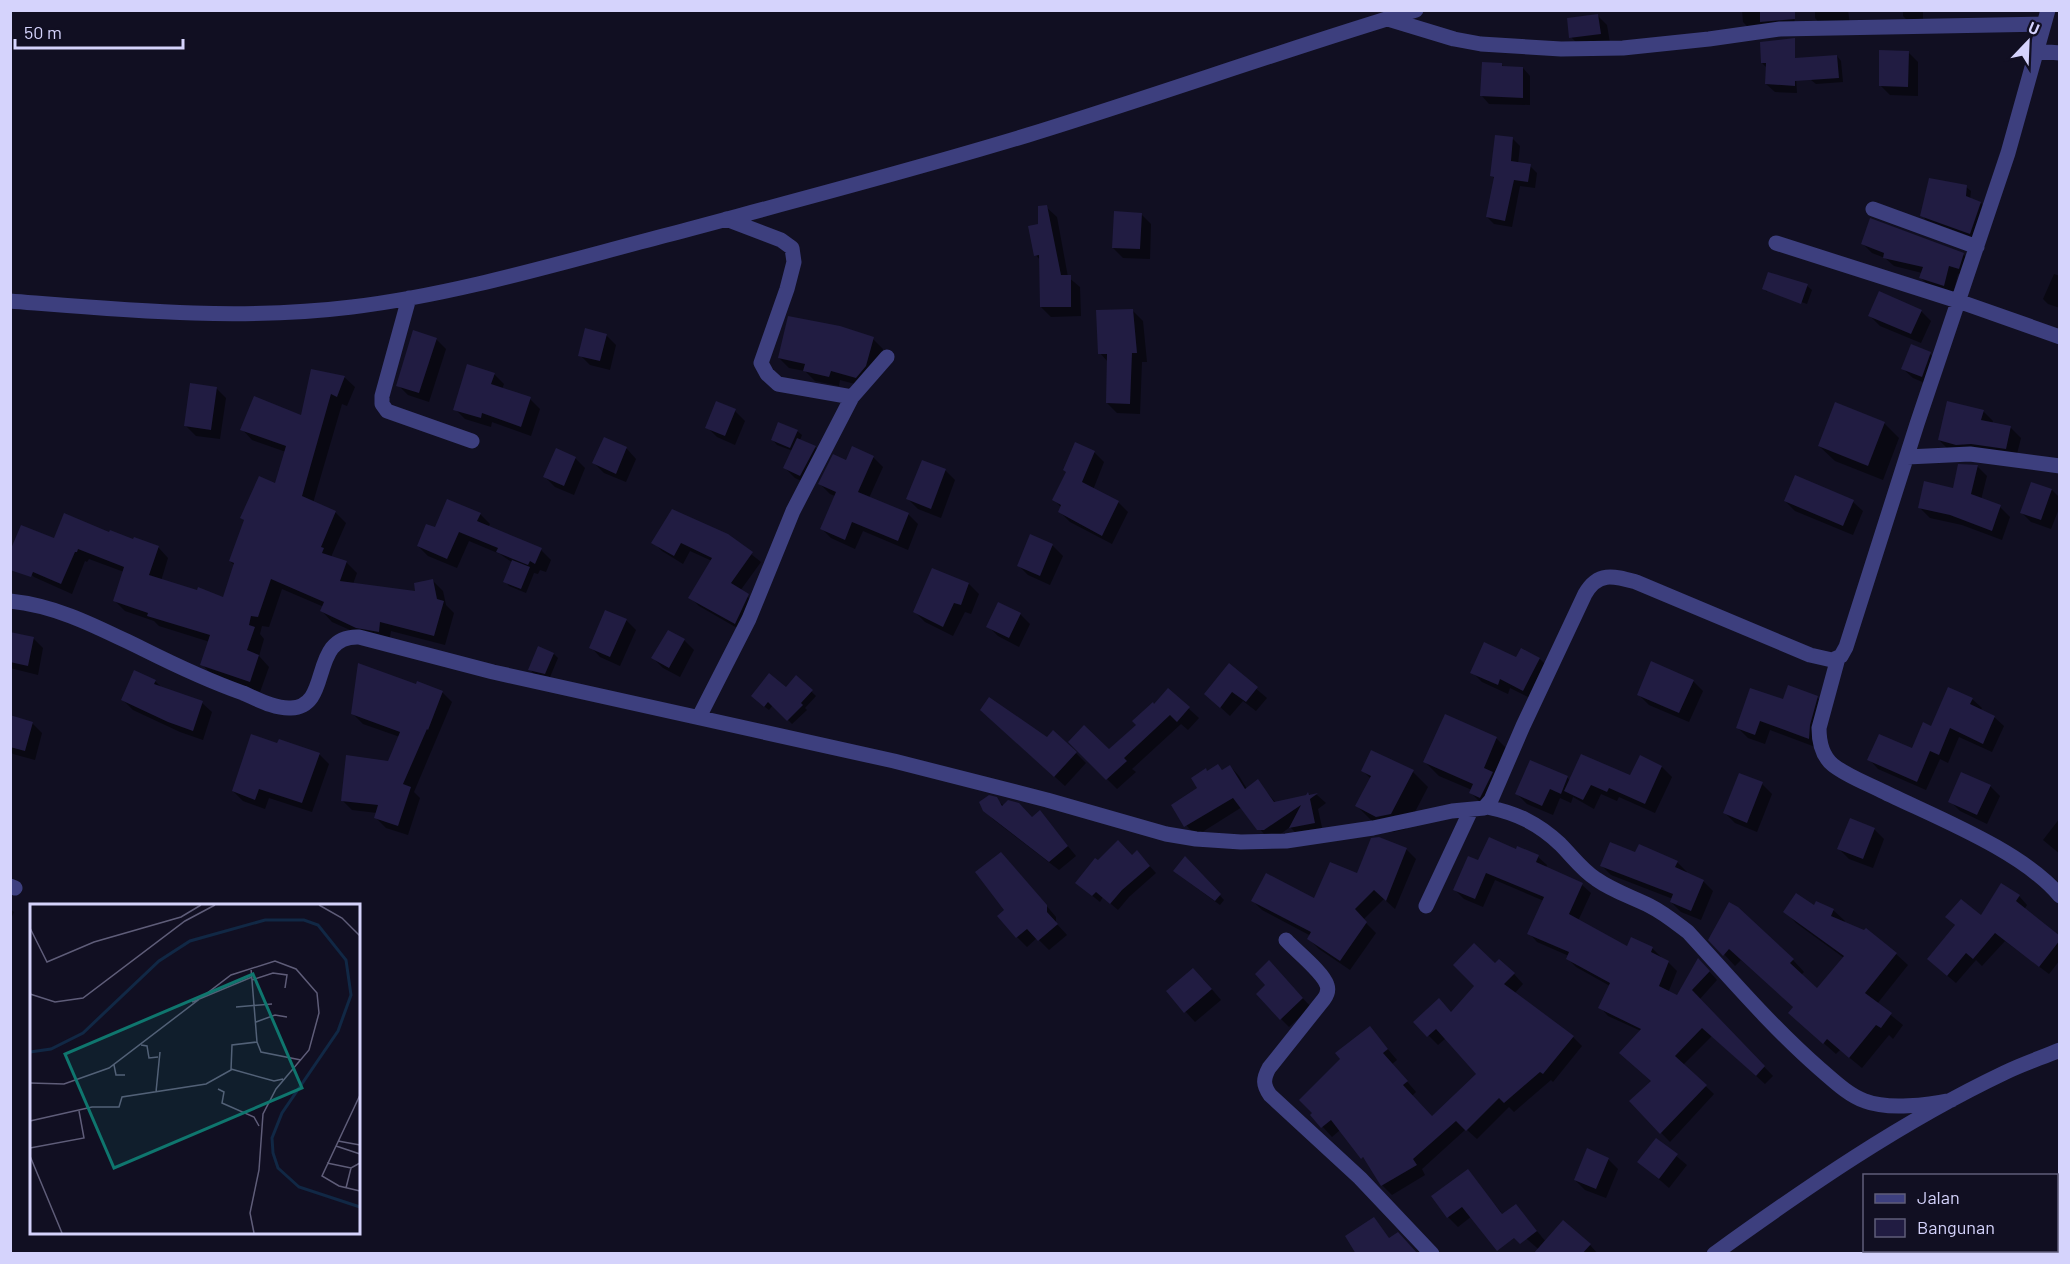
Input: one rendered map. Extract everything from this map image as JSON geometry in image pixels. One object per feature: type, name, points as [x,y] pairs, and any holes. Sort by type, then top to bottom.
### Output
[{"type":"street","points":[[10,301],[135,311],[271,314],[351,307],[409,298],[530,270],[726,219],[1025,136],[1416,10]]},
{"type":"street","points":[[1388,19],[1454,39],[1481,44],[1561,49],[1623,48],[1708,39],[1780,28],[2046,17],[2008,153],[1846,647],[1838,658],[1819,728],[1819,738],[1825,757],[1833,765],[1994,845],[2035,872],[2060,896]]},
{"type":"street","points":[[2036,51],[2060,52]]},
{"type":"street","points":[[1873,209],[1977,247]]},
{"type":"street","points":[[726,219],[782,240],[792,248],[794,262],[787,289],[761,363],[767,374],[778,384],[852,398]]},
{"type":"street","points":[[1776,243],[1958,301],[2060,337]]},
{"type":"street","points":[[409,298],[382,396],[382,404],[387,411],[471,441]]},
{"type":"street","points":[[699,717],[749,619],[793,511],[852,398],[887,357]]},
{"type":"street","points":[[1907,457],[1970,454],[2060,466]]},
{"type":"street","points":[[1487,807],[1585,594],[1590,585],[1597,580],[1606,577],[1636,582],[1810,654],[1824,659],[1838,658]]},
{"type":"street","points":[[10,601],[32,603],[88,622],[214,683],[277,706],[290,708],[300,706],[309,700],[332,648],[339,639],[349,636],[359,637],[493,672],[948,774],[1166,834],[1196,839],[1241,842],[1286,841],[1373,828],[1452,811],[1487,807],[1524,817],[1540,826],[1585,872],[1614,891],[1652,907],[1681,926],[1809,1059],[1845,1089],[1864,1101],[1932,1104],[1952,1100]]},
{"type":"street","points":[[1426,906],[1471,810]]},
{"type":"street","points":[[1286,940],[1321,976],[1328,986],[1328,991],[1269,1068],[1264,1081],[1266,1089],[1360,1178],[1432,1254]]},
{"type":"street","points":[[1714,1254],[1832,1171],[1952,1100],[2006,1072],[2060,1050]]},
{"type":"building","points":[[1760,10],[1795,10],[1795,19],[1760,22]]},
{"type":"building","points":[[1598,14],[1601,34],[1569,38],[1567,18]]},
{"type":"building","points":[[1795,38],[1795,58],[1837,55],[1839,78],[1795,81],[1795,86],[1765,84],[1766,63],[1761,63],[1760,42]]},
{"type":"building","points":[[1879,50],[1909,51],[1908,87],[1879,86]]},
{"type":"building","points":[[1482,62],[1523,67],[1523,98],[1480,96]]},
{"type":"building","points":[[1495,135],[1513,137],[1511,161],[1531,164],[1528,182],[1514,180],[1505,221],[1486,217],[1494,177],[1490,176]]},
{"type":"building","points":[[1929,178],[1967,185],[1966,196],[1981,202],[1970,234],[1920,216]]},
{"type":"building","points":[[1047,205],[1061,275],[1071,275],[1071,307],[1040,307],[1039,255],[1034,256],[1028,226],[1038,224],[1038,206]]},
{"type":"building","points":[[1114,211],[1142,213],[1140,249],[1112,248]]},
{"type":"building","points":[[1870,218],[1964,253],[1959,269],[1949,266],[1944,286],[1919,278],[1923,267],[1883,258],[1884,253],[1861,244]]},
{"type":"building","points":[[1768,272],[1808,284],[1801,304],[1762,289]]},
{"type":"building","points":[[1879,291],[1922,310],[1911,334],[1868,316]]},
{"type":"building","points":[[1133,309],[1137,353],[1132,353],[1130,404],[1106,403],[1107,354],[1098,354],[1096,310]]},
{"type":"building","points":[[788,316],[840,326],[874,337],[866,366],[856,378],[831,371],[829,377],[803,371],[805,364],[778,358]]},
{"type":"building","points":[[585,328],[607,334],[600,361],[578,356]]},
{"type":"building","points":[[413,330],[437,338],[419,393],[396,386]]},
{"type":"building","points":[[1911,344],[1931,352],[1922,377],[1901,369]]},
{"type":"building","points":[[467,364],[495,373],[491,384],[531,397],[521,427],[482,413],[481,418],[453,410]]},
{"type":"building","points":[[311,369],[345,376],[337,397],[331,394],[302,496],[336,511],[321,547],[324,548],[322,553],[347,561],[340,581],[415,591],[414,583],[433,579],[437,599],[444,601],[434,636],[380,622],[379,632],[356,628],[320,611],[324,602],[271,579],[258,617],[251,616],[249,625],[255,627],[247,650],[259,655],[250,682],[200,665],[210,635],[147,616],[148,613],[113,601],[124,567],[78,549],[61,584],[33,572],[31,577],[10,570],[10,551],[21,525],[54,538],[64,513],[109,532],[110,530],[159,546],[149,575],[197,590],[198,587],[223,597],[234,563],[229,561],[244,520],[240,518],[259,476],[275,483],[286,446],[240,430],[254,396],[301,415]]},
{"type":"building","points":[[190,383],[217,387],[211,430],[184,426]]},
{"type":"building","points":[[716,401],[736,409],[725,436],[705,428]]},
{"type":"building","points":[[1947,401],[1984,410],[1981,420],[2011,426],[2006,449],[1971,444],[1956,445],[1938,440]]},
{"type":"building","points":[[1835,402],[1885,422],[1868,466],[1818,446]]},
{"type":"building","points":[[778,422],[798,430],[790,448],[771,440]]},
{"type":"building","points":[[604,437],[627,447],[616,474],[592,463]]},
{"type":"building","points":[[797,438],[816,446],[800,476],[783,468]]},
{"type":"building","points":[[1075,442],[1095,451],[1082,482],[1119,501],[1102,536],[1058,512],[1061,505],[1052,500],[1066,472],[1063,470]]},
{"type":"building","points":[[852,446],[874,456],[858,492],[909,513],[898,541],[852,522],[845,540],[820,529],[836,492],[818,484],[833,454],[846,460]]},
{"type":"building","points":[[556,448],[576,457],[564,486],[543,477]]},
{"type":"building","points":[[922,460],[946,469],[931,509],[906,499]]},
{"type":"building","points":[[1958,464],[1978,465],[1971,494],[2001,505],[1992,531],[1950,515],[1918,508],[1924,481],[1953,488]]},
{"type":"building","points":[[1795,475],[1854,500],[1843,526],[1784,501]]},
{"type":"building","points":[[2031,482],[2052,489],[2041,520],[2020,513]]},
{"type":"building","points":[[447,499],[481,513],[477,521],[542,548],[535,564],[530,561],[528,565],[496,552],[498,548],[459,532],[447,559],[417,546],[426,524],[435,527]]},
{"type":"building","points":[[672,509],[728,534],[753,552],[731,583],[749,594],[735,624],[688,598],[712,558],[681,543],[674,556],[651,543]]},
{"type":"building","points":[[1030,534],[1053,544],[1040,576],[1017,566]]},
{"type":"building","points":[[512,560],[530,567],[521,589],[503,582]]},
{"type":"building","points":[[932,568],[969,583],[961,605],[954,603],[943,627],[913,612]]},
{"type":"building","points":[[998,602],[1021,613],[1009,638],[986,627]]},
{"type":"building","points":[[605,610],[627,619],[610,657],[589,648]]},
{"type":"building","points":[[668,630],[685,639],[669,668],[651,658]]},
{"type":"building","points":[[10,632],[34,637],[28,666],[10,662]]},
{"type":"building","points":[[1484,642],[1516,657],[1521,648],[1540,658],[1523,691],[1500,679],[1498,685],[1470,673]]},
{"type":"building","points":[[538,646],[554,653],[545,674],[528,670]]},
{"type":"building","points":[[1651,661],[1694,680],[1679,713],[1637,695]]},
{"type":"building","points":[[358,663],[443,691],[403,784],[411,787],[398,826],[374,818],[378,805],[341,801],[346,755],[388,761],[400,732],[351,714]]},
{"type":"building","points":[[1229,663],[1258,687],[1246,702],[1232,692],[1220,708],[1204,694]]},
{"type":"building","points":[[134,670],[156,680],[154,684],[203,701],[193,731],[121,700]]},
{"type":"building","points":[[769,673],[786,687],[796,675],[813,690],[801,703],[803,705],[787,721],[768,702],[764,707],[751,696]]},
{"type":"building","points":[[1788,685],[1818,696],[1810,725],[1809,739],[1760,721],[1755,735],[1736,728],[1750,688],[1783,699]]},
{"type":"building","points":[[1948,687],[1973,698],[1970,704],[1995,716],[1983,744],[1950,728],[1939,755],[1930,751],[1917,782],[1867,760],[1879,734],[1912,748],[1923,722],[1931,726]]},
{"type":"building","points":[[1168,688],[1190,707],[1177,722],[1170,715],[1124,758],[1127,761],[1106,780],[1068,742],[1084,725],[1109,749],[1136,725],[1132,721],[1153,702],[1154,704]]},
{"type":"building","points":[[989,697],[1047,737],[1053,730],[1077,752],[1054,777],[980,710]]},
{"type":"building","points":[[1445,714],[1497,737],[1484,768],[1493,772],[1480,798],[1469,793],[1473,784],[1423,762]]},
{"type":"building","points":[[10,715],[33,722],[25,751],[10,747]]},
{"type":"building","points":[[251,734],[277,743],[279,739],[320,753],[302,803],[259,789],[255,800],[232,791]]},
{"type":"building","points":[[1371,750],[1414,770],[1391,814],[1376,817],[1355,806],[1371,776],[1361,771]]},
{"type":"building","points":[[1581,754],[1630,775],[1640,755],[1662,766],[1645,804],[1609,788],[1607,792],[1591,785],[1583,800],[1564,791]]},
{"type":"building","points":[[1530,760],[1568,776],[1561,794],[1550,789],[1542,806],[1515,794]]},
{"type":"building","points":[[1218,764],[1222,770],[1230,765],[1245,789],[1258,779],[1274,802],[1306,795],[1308,792],[1309,795],[1318,793],[1310,799],[1315,823],[1289,828],[1301,805],[1264,830],[1257,830],[1233,798],[1184,827],[1171,805],[1197,788],[1191,778],[1206,768],[1207,771]]},
{"type":"building","points":[[1961,772],[1991,785],[1977,815],[1948,802]]},
{"type":"building","points":[[1739,773],[1763,782],[1747,823],[1723,813]]},
{"type":"building","points":[[989,795],[997,797],[1002,806],[1008,800],[1019,803],[1032,817],[1040,810],[1068,846],[1049,862],[983,811],[979,802]]},
{"type":"building","points":[[1850,818],[1875,828],[1863,859],[1837,849]]},
{"type":"building","points":[[1379,837],[1407,848],[1386,901],[1374,890],[1355,909],[1367,922],[1340,961],[1307,939],[1311,932],[1251,901],[1266,873],[1314,898],[1330,862],[1357,873],[1371,838]]},
{"type":"building","points":[[1489,837],[1516,849],[1517,846],[1539,855],[1536,862],[1583,883],[1569,914],[1627,946],[1631,937],[1653,947],[1651,952],[1669,961],[1659,986],[1677,995],[1698,958],[1710,971],[1692,990],[1765,1066],[1756,1076],[1702,1028],[1675,1056],[1707,1085],[1660,1134],[1629,1101],[1651,1081],[1619,1053],[1641,1029],[1598,1008],[1610,983],[1566,959],[1569,952],[1527,934],[1544,897],[1486,873],[1475,899],[1453,890],[1468,856],[1478,860]]},
{"type":"building","points":[[1118,840],[1132,855],[1137,850],[1150,866],[1122,890],[1110,904],[1096,892],[1092,896],[1075,883],[1095,858],[1098,860]]},
{"type":"building","points":[[1610,842],[1635,852],[1639,844],[1678,861],[1675,867],[1704,880],[1691,911],[1670,902],[1673,894],[1600,866]]},
{"type":"building","points":[[1001,852],[1047,905],[1047,912],[1058,924],[1038,941],[1027,929],[1016,938],[997,916],[1004,910],[975,872]]},
{"type":"building","points":[[1185,856],[1221,894],[1215,901],[1173,871]]},
{"type":"building","points":[[2001,883],[2020,895],[2016,901],[2060,936],[2060,940],[2039,967],[1995,933],[1973,959],[1966,953],[1947,976],[1927,959],[1955,925],[1945,917],[1961,899],[1981,915]]},
{"type":"building","points":[[1796,893],[1814,905],[1816,901],[1834,909],[1831,916],[1864,930],[1866,928],[1897,953],[1865,993],[1892,1013],[1881,1028],[1876,1025],[1849,1058],[1827,1039],[1823,1044],[1788,1013],[1793,1007],[1729,949],[1723,956],[1708,940],[1729,902],[1738,907],[1794,959],[1790,963],[1817,988],[1844,956],[1783,912]]},
{"type":"building","points":[[1474,943],[1495,963],[1499,959],[1515,973],[1504,984],[1574,1036],[1543,1074],[1540,1072],[1504,1103],[1499,1098],[1466,1131],[1456,1121],[1413,1159],[1417,1165],[1381,1186],[1363,1157],[1361,1159],[1331,1120],[1321,1128],[1310,1115],[1312,1113],[1299,1100],[1340,1059],[1335,1053],[1370,1026],[1388,1049],[1383,1053],[1408,1081],[1403,1085],[1432,1116],[1476,1074],[1436,1029],[1427,1037],[1413,1022],[1439,998],[1451,1012],[1474,986],[1453,965]]},
{"type":"building","points":[[1269,960],[1303,998],[1280,1020],[1256,994],[1265,985],[1255,974]]},
{"type":"building","points":[[1193,968],[1212,989],[1184,1013],[1166,991]]},
{"type":"building","points":[[1656,1138],[1678,1154],[1659,1179],[1637,1162]]},
{"type":"building","points":[[1587,1148],[1609,1158],[1596,1189],[1574,1180]]},
{"type":"building","points":[[1468,1169],[1502,1214],[1516,1204],[1537,1231],[1520,1244],[1514,1238],[1497,1251],[1462,1207],[1447,1218],[1431,1196]]},
{"type":"building","points":[[1374,1217],[1389,1238],[1398,1232],[1418,1254],[1356,1254],[1345,1236]]},
{"type":"building","points":[[1563,1220],[1591,1244],[1582,1254],[1533,1254]]}]
